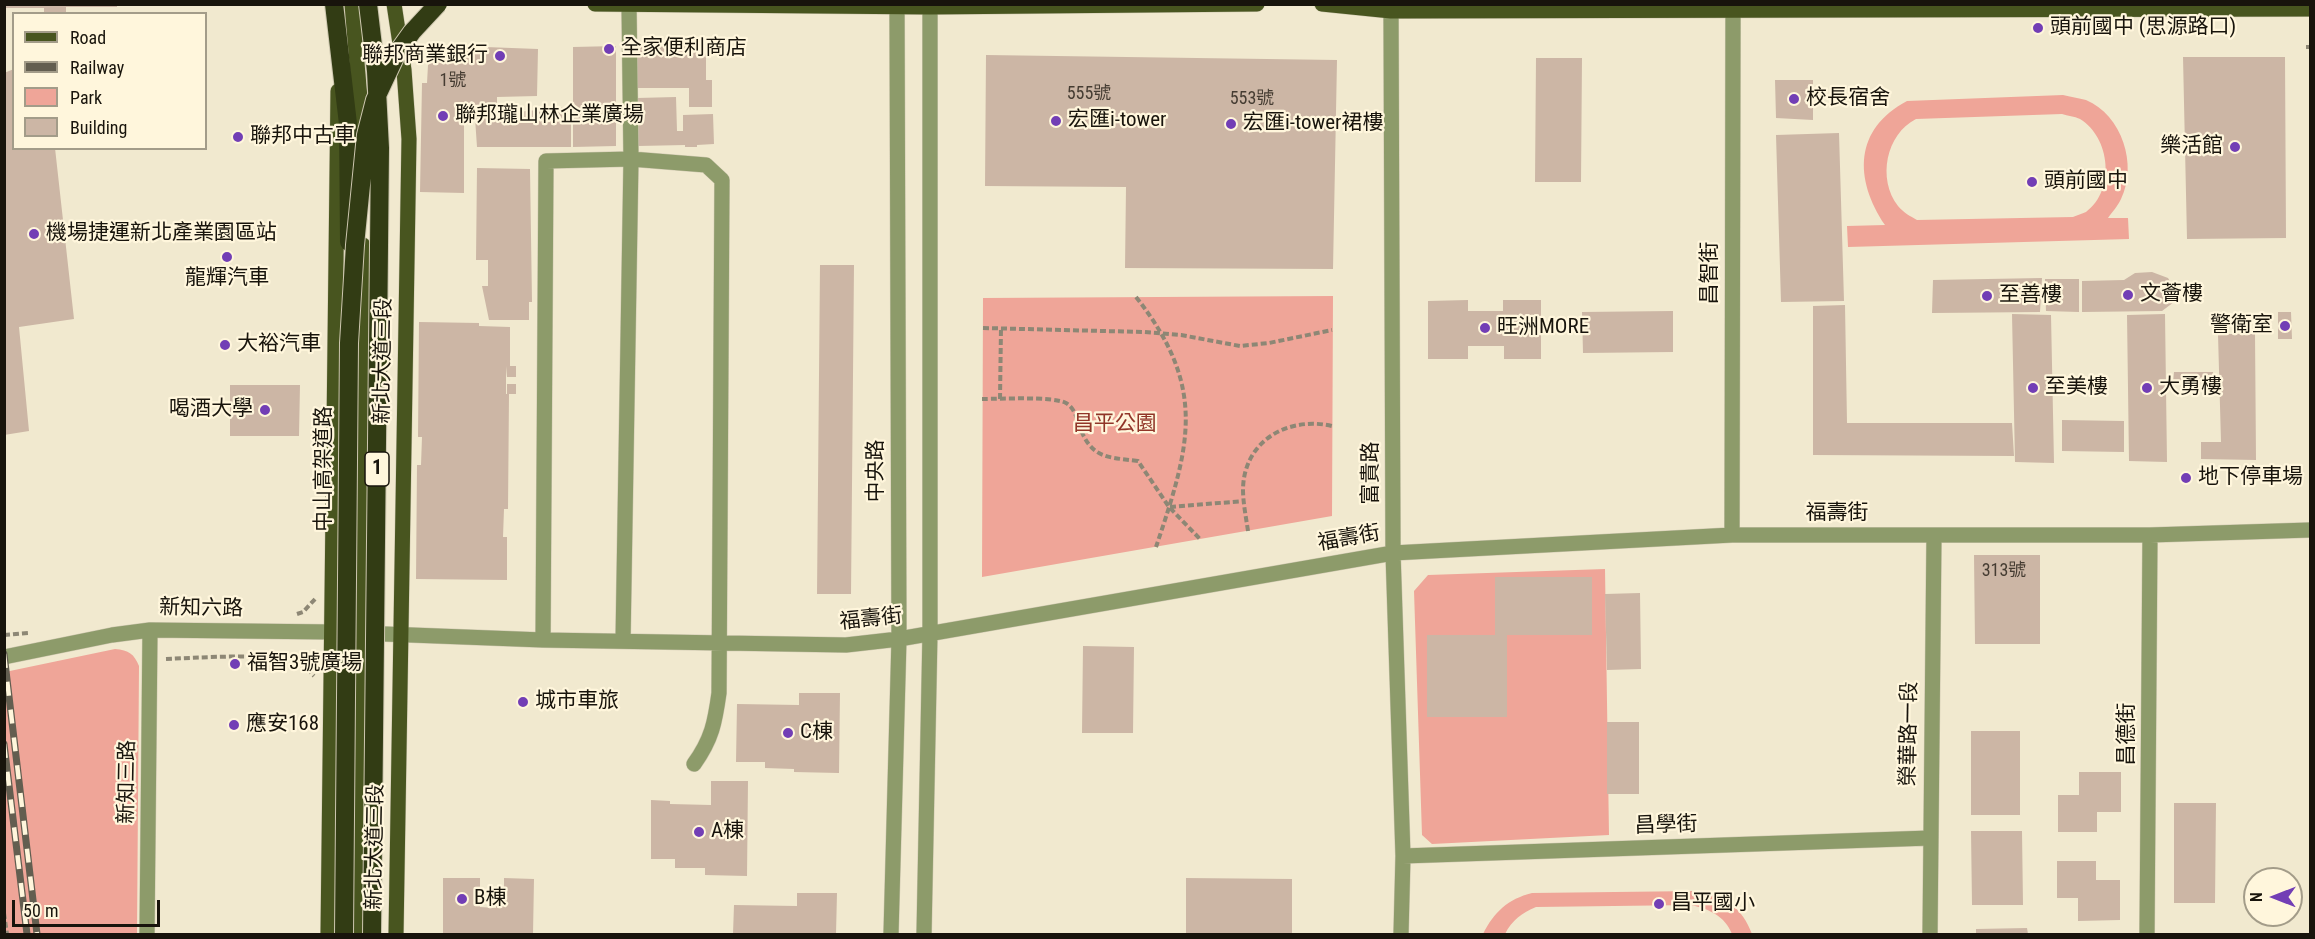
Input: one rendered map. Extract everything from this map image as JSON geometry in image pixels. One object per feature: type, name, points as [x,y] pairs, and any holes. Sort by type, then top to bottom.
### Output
[{"type":"highway","name":"中山高架道路","points":[[334,4],[348,124],[349,343],[344,934]]},
{"type":"highway","name":"1","points":[[368,4],[376,71],[380,148],[372,934]]},
{"type":"highway","points":[[349,343],[355,245],[365,146],[375,100],[397,53],[412,32],[438,4]]},
{"type":"main road","name":"1","points":[[328,934],[338,84],[329,4]]},
{"type":"main road","name":"新北大道三段","points":[[352,4],[363,122],[363,633],[359,934]]},
{"type":"main road","name":"新北大道三段","points":[[393,4],[405,70],[409,139],[396,934]]},
{"type":"main road","points":[[595,4],[897,7],[1257,4]]},
{"type":"main road","points":[[1322,4],[1391,11],[2310,9]]},
{"type":"street","points":[[623,641],[631,159],[629,5]]},
{"type":"street","name":"中央路","points":[[891,934],[899,639],[897,7]]},
{"type":"street","points":[[924,934],[930,633],[930,7]]},
{"type":"street","name":"富貴路","points":[[1391,11],[1393,553],[1403,856],[1401,934]]},
{"type":"street","name":"昌智街","points":[[1732,535],[1733,11]]},
{"type":"street","points":[[543,640],[546,161],[631,159],[706,165],[722,180],[719,693],[715,724],[707,746],[694,764]]},
{"type":"street","name":"福壽街","points":[[400,635],[846,645],[899,639],[1393,553],[1732,535],[2150,535],[2310,530]]},
{"type":"street","name":"榮華路一段","points":[[1930,934],[1934,535]]},
{"type":"street","name":"昌德街","points":[[2147,934],[2150,535]]},
{"type":"street","name":"新知六路","points":[[4,657],[112,635],[150,630],[400,635]]},
{"type":"street","name":"新知三路","points":[[147,934],[150,630]]},
{"type":"street","name":"昌學街","points":[[1403,856],[1930,838]]},
{"type":"path","points":[[1136,297],[1165,339],[1185,397],[1187,417],[1181,464],[1156,547]]},
{"type":"path","points":[[983,328],[1154,333],[1181,335],[1240,346],[1269,343],[1332,330]]},
{"type":"path","points":[[1000,328],[1000,399]]},
{"type":"path","points":[[982,399],[1050,400],[1066,403],[1075,413],[1088,446],[1107,458],[1138,461],[1169,507],[1200,539]]},
{"type":"path","points":[[1248,531],[1244,501],[1246,471],[1264,440],[1279,430],[1296,425],[1332,426]]},
{"type":"path","points":[[1169,507],[1244,501]]},
{"type":"path","points":[[294,615],[303,612],[319,594]]},
{"type":"path","points":[[4,635],[34,632]]},
{"type":"path","points":[[159,665],[164,659],[291,658],[303,663],[317,680]]},
{"type":"path","points":[[4,913],[7,934]]},
{"type":"green space","points":[[2063,95],[2086,100],[2099,107],[2117,129],[2127,157],[2126,186],[2120,202],[2108,218],[2128,218],[2129,239],[1848,247],[1847,226],[1885,225],[1868,190],[1864,173],[1865,156],[1869,140],[1877,126],[1890,112],[1907,101]],"holes":[[[2062,114],[2076,117],[2090,127],[2103,151],[2106,164],[2102,191],[2096,202],[2086,212],[2073,217],[1917,220],[1900,208],[1892,195],[1888,183],[1888,158],[1898,135],[1916,119]]]},
{"type":"green space","name":"昌平公園","points":[[1333,296],[1332,516],[982,577],[983,298]]},
{"type":"green space","points":[[1605,569],[1609,835],[1432,844],[1422,835],[1414,591],[1428,575]]},
{"type":"green space","points":[[115,649],[130,653],[139,666],[137,934],[5,934],[5,672]]},
{"type":"green space","points":[[1698,891],[1716,896],[1738,910],[1752,934],[1732,934],[1725,922],[1716,914],[1691,905],[1536,907],[1518,918],[1505,934],[1483,934],[1503,907],[1532,893]]},
{"type":"building","points":[[4,4],[117,4],[117,7],[66,7],[66,12],[44,12],[44,8],[4,8]]},
{"type":"building","name":"聯邦瓏山林企業廣場","points":[[459,46],[538,49],[537,96],[497,97],[497,104],[464,109],[464,193],[420,192],[422,83],[427,83],[428,65],[441,52],[458,52]]},
{"type":"building","points":[[616,46],[616,146],[573,147],[573,47]]},
{"type":"building","points":[[637,46],[702,46],[706,55],[706,80],[712,80],[712,107],[689,107],[689,88],[637,88]]},
{"type":"building","name":"宏匯i-tower裙樓","points":[[986,55],[1337,60],[1333,269],[1125,268],[1126,187],[985,186]]},
{"type":"building","name":"樂活館","points":[[2183,57],[2285,57],[2286,238],[2187,239]]},
{"type":"building","points":[[1536,58],[1582,58],[1581,182],[1535,182]]},
{"type":"building","name":"機場捷運新北產業園區站","points":[[12,70],[12,150],[55,150],[74,319],[19,327],[29,431],[4,435],[4,73]]},
{"type":"building","name":"校長宿舍","points":[[1775,80],[1813,80],[1813,120],[1776,118]]},
{"type":"building","points":[[676,97],[677,131],[683,131],[683,115],[713,114],[714,144],[697,145],[697,147],[638,146],[637,98]]},
{"type":"building","points":[[571,107],[571,147],[477,147],[475,118],[503,117],[503,115],[526,111]]},
{"type":"building","points":[[1839,133],[1844,301],[1781,302],[1776,135]]},
{"type":"building","points":[[477,168],[530,169],[532,302],[529,302],[529,320],[489,320],[482,286],[488,286],[488,260],[476,260]]},
{"type":"building","points":[[820,265],[854,265],[851,594],[817,594]]},
{"type":"building","name":"文薈樓","points":[[2152,272],[2168,278],[2174,288],[2174,302],[2162,311],[2082,312],[2082,281],[2124,280],[2135,273]]},
{"type":"building","name":"至善樓","points":[[2042,278],[2040,312],[1932,313],[1933,280]]},
{"type":"building","points":[[2045,279],[2079,279],[2079,312],[2046,311]]},
{"type":"building","name":"旺洲MORE","points":[[1468,300],[1468,311],[1503,311],[1503,300],[1541,300],[1541,359],[1504,359],[1504,346],[1468,346],[1468,359],[1428,359],[1428,301]]},
{"type":"building","points":[[1845,305],[1847,423],[2012,423],[2014,456],[1813,455],[1813,306]]},
{"type":"building","points":[[1673,311],[1673,352],[1583,353],[1582,312]]},
{"type":"building","name":"警衛室","points":[[2278,312],[2291,312],[2292,339],[2278,339]]},
{"type":"building","name":"至美樓","points":[[2012,314],[2051,315],[2054,463],[2015,462]]},
{"type":"building","name":"大勇樓","points":[[2165,314],[2167,462],[2129,461],[2127,315]]},
{"type":"building","points":[[419,322],[479,323],[479,326],[510,327],[510,366],[516,366],[516,377],[507,377],[506,366],[506,394],[509,394],[508,509],[504,509],[503,537],[507,537],[507,580],[416,579],[417,465],[421,465],[422,437],[418,437]]},
{"type":"building","points":[[2218,334],[2255,334],[2256,460],[2201,459],[2201,442],[2221,442]]},
{"type":"building","points":[[2174,372],[2213,372],[2214,383],[2173,383]]},
{"type":"building","points":[[507,384],[516,384],[516,394],[507,394]]},
{"type":"building","name":"喝酒大學","points":[[230,385],[300,385],[299,436],[230,436]]},
{"type":"building","points":[[2062,420],[2124,421],[2124,452],[2062,451]]},
{"type":"building","points":[[1974,555],[2040,555],[2040,644],[1975,644]]},
{"type":"building","points":[[1495,577],[1592,577],[1592,635],[1507,635],[1507,717],[1427,717],[1427,635],[1495,635]]},
{"type":"building","points":[[1640,593],[1641,669],[1607,670],[1605,594]]},
{"type":"building","points":[[1083,646],[1134,647],[1133,733],[1082,733]]},
{"type":"building","name":"C棟","points":[[799,693],[840,693],[839,773],[794,772],[794,769],[765,768],[765,762],[736,762],[737,704],[799,705]]},
{"type":"building","points":[[1607,722],[1639,722],[1639,794],[1607,794]]},
{"type":"building","points":[[1971,731],[2020,731],[2020,815],[1971,815]]},
{"type":"building","points":[[2079,772],[2121,772],[2121,812],[2097,812],[2097,832],[2058,832],[2058,795],[2079,795]]},
{"type":"building","name":"A棟","points":[[711,781],[748,781],[747,876],[705,875],[705,868],[675,868],[675,859],[651,859],[651,800],[670,801],[670,804],[711,805]]},
{"type":"building","points":[[2174,803],[2216,803],[2215,903],[2174,903]]},
{"type":"building","points":[[1971,831],[2022,831],[2023,905],[1972,905]]},
{"type":"building","points":[[2057,861],[2096,861],[2096,880],[2120,880],[2120,920],[2078,921],[2078,898],[2057,898]]},
{"type":"building","name":"B棟","points":[[443,878],[480,878],[480,907],[496,908],[496,892],[504,892],[504,878],[534,879],[533,934],[443,934]]},
{"type":"building","points":[[1186,878],[1292,879],[1292,934],[1186,934]]},
{"type":"building","points":[[797,893],[837,893],[836,934],[733,934],[734,905],[797,906]]},
{"type":"building","points":[[2027,928],[2028,934],[1976,934],[1976,929]]},
{"type":"railway","points":[[4,654],[37,934]]},
{"type":"railway","points":[[4,744],[27,934]]},
{"type":"place","name":"頭前國中 (思源路口)","points":[[2038,28]]},
{"type":"place","name":"全家便利商店","points":[[609,49]]},
{"type":"place","name":"聯邦商業銀行","points":[[500,56]]},
{"type":"place","name":"校長宿舍","points":[[1794,99]]},
{"type":"place","name":"聯邦瓏山林企業廣場","points":[[443,116]]},
{"type":"place","name":"宏匯i-tower","points":[[1056,121]]},
{"type":"place","name":"宏匯i-tower裙樓","points":[[1231,124]]},
{"type":"place","name":"聯邦中古車","points":[[238,137]]},
{"type":"place","name":"樂活館","points":[[2235,147]]},
{"type":"place","name":"頭前國中","points":[[2032,182]]},
{"type":"place","name":"機場捷運新北產業園區站","points":[[34,234]]},
{"type":"place","name":"龍輝汽車","points":[[227,257]]},
{"type":"place","name":"文薈樓","points":[[2128,295]]},
{"type":"place","name":"至善樓","points":[[1987,296]]},
{"type":"place","name":"警衛室","points":[[2285,326]]},
{"type":"place","name":"旺洲MORE","points":[[1485,328]]},
{"type":"place","name":"大裕汽車","points":[[225,345]]},
{"type":"place","name":"至美樓","points":[[2033,388]]},
{"type":"place","name":"大勇樓","points":[[2147,388]]},
{"type":"place","name":"喝酒大學","points":[[265,410]]},
{"type":"place","name":"地下停車場","points":[[2186,478]]},
{"type":"place","name":"福智3號廣場","points":[[235,664]]},
{"type":"place","name":"城市車旅","points":[[523,702]]},
{"type":"place","name":"應安168","points":[[234,725]]},
{"type":"place","name":"C棟","points":[[788,733]]},
{"type":"place","name":"A棟","points":[[699,832]]},
{"type":"place","name":"B棟","points":[[462,899]]},
{"type":"place","name":"昌平國小","points":[[1659,904]]}]
